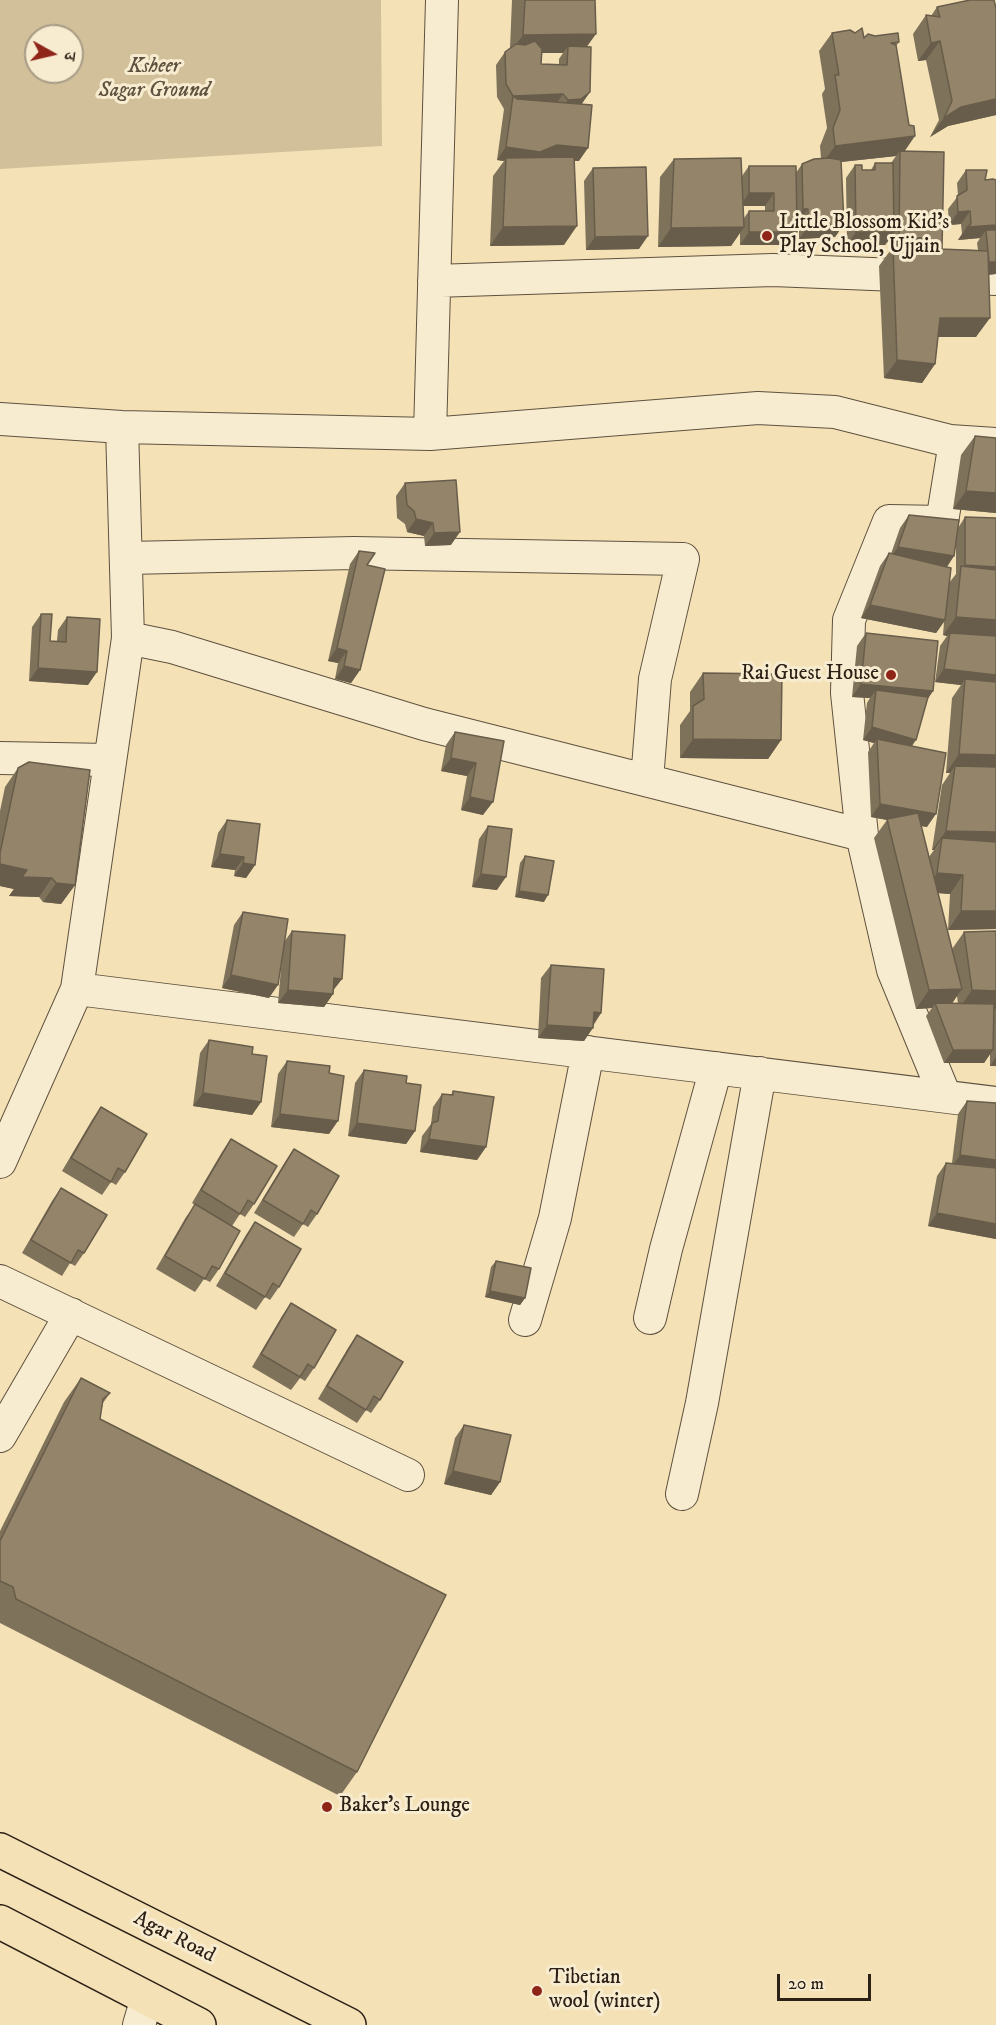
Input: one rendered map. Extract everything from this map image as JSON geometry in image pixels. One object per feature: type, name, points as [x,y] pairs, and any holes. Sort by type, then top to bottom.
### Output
[{"type":"main road","name":"Agar Road","points":[[0,1850],[348,2025]]},
{"type":"main road","points":[[0,1922],[143,2012],[198,2025]]},
{"type":"street","points":[[430,434],[442,0]]},
{"type":"street","points":[[434,281],[773,270],[996,279]]},
{"type":"street","points":[[0,419],[122,427],[430,434],[758,408],[834,412],[955,442],[996,444]]},
{"type":"street","points":[[0,1162],[77,989],[128,638],[128,558],[122,427]]},
{"type":"street","points":[[945,1096],[893,970],[862,835],[848,693],[849,620],[889,521],[942,522],[955,442]]},
{"type":"street","points":[[128,558],[354,553],[683,559],[655,679],[647,780]]},
{"type":"street","points":[[128,638],[172,648],[423,724],[862,835]]},
{"type":"street","points":[[0,758],[109,760]]},
{"type":"street","points":[[77,989],[996,1103]]},
{"type":"street","points":[[525,1320],[555,1218],[588,1052]]},
{"type":"street","points":[[650,1318],[666,1249],[716,1068]]},
{"type":"street","points":[[682,1494],[714,1338],[760,1073]]},
{"type":"street","points":[[0,1281],[408,1475]]},
{"type":"street","points":[[0,1436],[71,1314]]},
{"type":"green space","name":"Ksheer Sagar Ground","points":[[0,0],[381,0],[382,146],[0,169]]},
{"type":"building","points":[[525,0],[595,0],[596,34],[523,35]]},
{"type":"building","points":[[970,0],[994,0],[996,8],[996,99],[961,107],[944,118],[952,101],[940,41],[931,43],[926,15],[940,17],[937,7]]},
{"type":"building","points":[[862,28],[864,38],[868,34],[875,36],[898,33],[899,42],[891,43],[896,45],[909,125],[914,126],[915,136],[835,146],[833,128],[840,110],[835,75],[839,75],[832,33],[850,30],[855,33]]},
{"type":"building","points":[[535,41],[542,49],[541,64],[567,65],[568,46],[591,47],[590,92],[581,99],[568,100],[563,94],[513,96],[506,84],[505,52],[516,44],[525,45]]},
{"type":"building","points":[[513,96],[517,99],[592,105],[588,148],[557,145],[540,152],[506,147]]},
{"type":"building","points":[[900,151],[944,152],[942,250],[930,238],[899,238]]},
{"type":"building","points":[[574,157],[577,226],[503,227],[506,158]]},
{"type":"building","points":[[741,158],[744,227],[671,228],[674,159]]},
{"type":"building","points":[[814,159],[841,160],[844,224],[808,226],[808,209],[803,209],[802,164]]},
{"type":"building","points":[[875,163],[893,163],[894,232],[856,232],[855,165],[862,165],[862,170],[875,170]]},
{"type":"building","points":[[749,166],[796,166],[797,232],[749,232],[749,211],[774,211],[774,193],[749,193]]},
{"type":"building","points":[[646,167],[648,236],[595,237],[593,168]]},
{"type":"building","points":[[966,170],[987,170],[985,180],[996,180],[996,225],[967,227],[971,224],[970,211],[958,212],[957,196],[967,190]]},
{"type":"building","points":[[986,230],[996,230],[996,262],[989,262]]},
{"type":"building","points":[[893,247],[988,251],[990,318],[940,318],[935,364],[897,360]]},
{"type":"building","points":[[975,436],[996,438],[996,493],[966,491]]},
{"type":"building","points":[[456,480],[460,532],[434,533],[433,523],[416,519],[414,511],[407,505],[405,483]]},
{"type":"building","points":[[909,515],[959,520],[954,556],[898,547]]},
{"type":"building","points":[[965,517],[996,518],[996,567],[965,565]]},
{"type":"building","points":[[359,551],[375,553],[367,565],[385,569],[360,670],[344,666],[347,651],[337,648]]},
{"type":"building","points":[[889,553],[951,568],[945,620],[870,605]]},
{"type":"building","points":[[961,566],[996,570],[996,620],[956,617]]},
{"type":"building","points":[[41,614],[52,614],[50,641],[66,642],[67,617],[100,619],[97,672],[38,668]]},
{"type":"building","name":"Rai Guest House","points":[[866,633],[938,641],[933,691],[861,684]]},
{"type":"building","points":[[950,633],[996,636],[996,675],[944,669]]},
{"type":"building","points":[[703,673],[782,674],[781,740],[693,739],[693,706],[704,699]]},
{"type":"building","points":[[965,679],[996,682],[996,755],[959,754]]},
{"type":"building","points":[[876,690],[928,697],[916,740],[872,727]]},
{"type":"building","points":[[455,732],[504,741],[493,802],[470,797],[476,763],[451,758]]},
{"type":"building","points":[[877,739],[946,753],[936,814],[880,804]]},
{"type":"building","points":[[29,762],[90,770],[75,885],[56,883],[52,878],[22,877],[27,870],[0,864],[0,853],[18,768]]},
{"type":"building","points":[[955,766],[996,767],[996,832],[946,831]]},
{"type":"building","points":[[918,813],[962,989],[929,990],[887,819]]},
{"type":"building","points":[[227,820],[260,824],[255,865],[243,863],[244,857],[220,854]]},
{"type":"building","points":[[488,826],[512,829],[506,877],[481,874]]},
{"type":"building","points":[[942,838],[996,842],[996,911],[961,911],[963,875],[937,873]]},
{"type":"building","points":[[525,856],[554,861],[548,895],[519,891]]},
{"type":"building","points":[[243,912],[288,919],[278,985],[231,975]]},
{"type":"building","points":[[292,931],[345,935],[342,979],[334,978],[333,994],[288,990]]},
{"type":"building","points":[[996,931],[996,991],[972,990],[964,932]]},
{"type":"building","points":[[551,965],[604,969],[601,1013],[594,1012],[593,1028],[547,1025]]},
{"type":"building","points":[[935,1003],[994,1004],[993,1050],[953,1050]]},
{"type":"building","points":[[209,1040],[253,1047],[252,1054],[267,1056],[261,1102],[203,1093]]},
{"type":"building","points":[[287,1061],[330,1066],[329,1073],[344,1076],[338,1121],[280,1114]]},
{"type":"building","points":[[364,1070],[407,1076],[406,1083],[421,1085],[415,1131],[357,1123]]},
{"type":"building","points":[[453,1091],[494,1097],[486,1147],[429,1139],[432,1123],[438,1121],[442,1094],[453,1095]]},
{"type":"building","points":[[967,1101],[996,1103],[996,1160],[960,1155]]},
{"type":"building","points":[[101,1107],[147,1134],[125,1172],[118,1168],[111,1182],[71,1158]]},
{"type":"building","points":[[231,1139],[277,1166],[254,1204],[248,1200],[240,1214],[201,1190]]},
{"type":"building","points":[[294,1149],[339,1176],[317,1214],[311,1210],[303,1224],[263,1200]]},
{"type":"building","points":[[946,1163],[996,1168],[996,1224],[937,1213]]},
{"type":"building","points":[[61,1188],[107,1215],[84,1253],[78,1250],[71,1263],[31,1240]]},
{"type":"building","points":[[195,1204],[240,1231],[219,1269],[212,1266],[205,1279],[165,1256]]},
{"type":"building","points":[[255,1222],[301,1249],[279,1287],[273,1283],[265,1297],[225,1273]]},
{"type":"building","points":[[496,1261],[531,1268],[525,1298],[490,1291]]},
{"type":"building","points":[[291,1303],[336,1330],[314,1368],[308,1364],[300,1377],[261,1354]]},
{"type":"building","points":[[357,1335],[403,1362],[380,1400],[374,1396],[366,1410],[327,1386]]},
{"type":"building","points":[[81,1378],[110,1393],[103,1399],[100,1419],[446,1595],[357,1772],[16,1599],[13,1587],[0,1581],[0,1541]]},
{"type":"building","points":[[464,1425],[511,1435],[500,1482],[453,1471]]},
{"type":"place","name":"Little Blossom Kid's Play School, Ujjain","points":[[767,236]]},
{"type":"place","name":"Rai Guest House","points":[[891,675]]},
{"type":"place","name":"Baker's Lounge","points":[[327,1807]]},
{"type":"place","name":"Tibetian wool (winter)","points":[[537,1991]]}]
